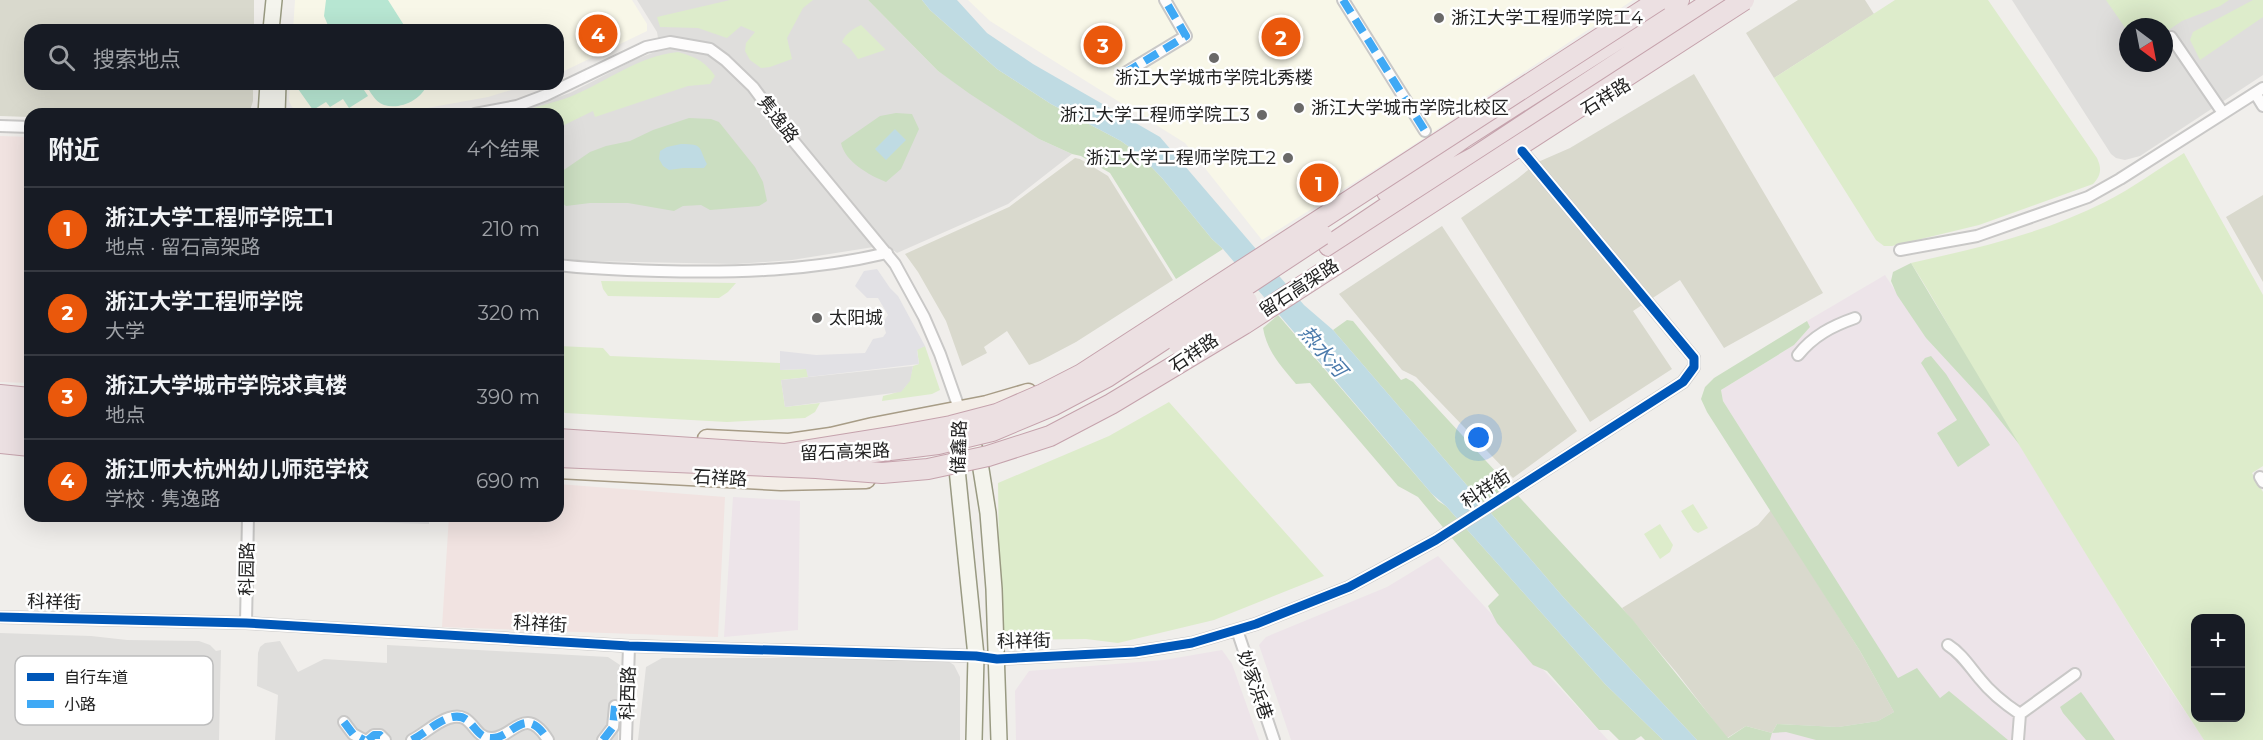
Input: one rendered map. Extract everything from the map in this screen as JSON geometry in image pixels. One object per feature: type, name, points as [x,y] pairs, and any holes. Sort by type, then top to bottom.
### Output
[{"type":"highway","points":[[1616,19],[1652,0]]},
{"type":"highway","name":"留石高架路","points":[[784,453],[951,426],[997,414],[1082,374],[1659,0]]},
{"type":"highway","name":"留石高架路","points":[[816,468],[889,464],[945,455],[996,443],[1091,399],[1202,331],[1463,138],[1679,0]]},
{"type":"highway","name":"留石高架路","points":[[564,439],[784,453],[879,452],[938,444],[992,431],[1054,405],[1107,377],[1326,240],[1475,157],[1714,0]]},
{"type":"highway","points":[[1670,57],[1696,28],[1727,0]]},
{"type":"highway","name":"留石高架路","points":[[564,457],[882,473],[927,469],[988,456],[1050,436],[1111,404],[1244,324],[1744,0]]},
{"type":"highway","points":[[1463,138],[1547,76],[1571,48]]},
{"type":"highway","points":[[1475,157],[1611,94]]},
{"type":"highway","points":[[0,395],[24,397]]},
{"type":"highway","points":[[0,411],[24,413]]},
{"type":"highway","points":[[0,426],[24,428]]},
{"type":"highway","points":[[0,443],[24,445]]},
{"type":"highway","points":[[564,467],[748,475],[882,473]]},
{"type":"main road","points":[[564,431],[789,443],[831,437],[960,411],[1021,396],[1136,342],[1396,172],[1450,126],[1646,0]]},
{"type":"main road","name":"石祥路","points":[[564,467],[781,481],[926,477],[1048,442],[1105,414],[1428,198],[1482,176],[1758,0]]},
{"type":"main road","points":[[0,403],[24,405]]},
{"type":"main road","points":[[0,434],[24,436]]},
{"type":"street","points":[[272,24],[274,0]]},
{"type":"street","points":[[281,24],[283,0]]},
{"type":"street","points":[[1125,73],[1186,36],[1165,0]]},
{"type":"street","points":[[1343,0],[1425,131]]},
{"type":"street","points":[[2173,40],[2223,113]]},
{"type":"street","name":"隽逸路","points":[[564,86],[646,46],[670,42],[710,49],[725,60],[753,87],[887,253],[905,279],[940,354],[960,411]]},
{"type":"street","points":[[266,108],[268,90]]},
{"type":"street","points":[[277,108],[278,90]]},
{"type":"street","name":"隽逸路","points":[[509,108],[556,90]]},
{"type":"street","points":[[1900,250],[1977,236],[2088,197],[2120,180],[2259,90],[2263,106]]},
{"type":"street","points":[[0,126],[24,127]]},
{"type":"street","name":"科祥街","points":[[0,617],[246,623],[629,646],[976,656],[997,659],[1135,652],[1192,643],[1237,630],[1349,587],[1436,540],[1683,382],[1694,367],[1694,358],[1522,151]]},
{"type":"street","points":[[564,266],[752,272],[846,263],[887,253]]},
{"type":"street","points":[[1798,355],[1808,342],[1834,325],[1855,318]]},
{"type":"street","name":"储鑫路","points":[[960,411],[980,463],[988,513],[997,659],[999,740]]},
{"type":"street","name":"储鑫路","points":[[960,411],[957,469],[976,656],[974,740]]},
{"type":"street","name":"科园路","points":[[246,623],[248,522]]},
{"type":"street","name":"妙家浜巷","points":[[1237,630],[1274,740]]},
{"type":"street","points":[[1948,645],[1962,654],[1981,680],[2000,700],[2019,714]]},
{"type":"street","name":"科西路","points":[[627,740],[629,646]]},
{"type":"street","points":[[2019,714],[2075,674]]},
{"type":"street","points":[[603,740],[613,727],[615,706]]},
{"type":"street","points":[[2018,740],[2019,714]]},
{"type":"street","points":[[412,740],[445,719],[458,716],[467,719],[484,737],[498,737],[515,726],[529,724],[542,731],[548,740]]},
{"type":"street","points":[[344,722],[353,734],[366,740],[374,735],[380,735],[385,740]]},
{"type":"shaded area","points":[[0,0],[254,0],[254,24],[24,24],[24,90],[253,90],[251,108],[24,108],[24,117],[0,116]]},
{"type":"shaded area","points":[[295,0],[632,0],[647,24],[647,31],[564,71],[564,24],[293,24]]},
{"type":"shaded area","points":[[637,0],[868,0],[938,71],[1039,139],[1072,154],[1008,204],[897,253],[886,245],[792,260],[736,264],[564,259],[564,108],[525,108],[570,93],[634,60],[660,50],[657,32]]},
{"type":"shaded area","name":"浙江大学城市学院北校区","points":[[968,0],[1633,0],[1401,153],[1262,240],[1185,143],[990,21]]},
{"type":"shaded area","points":[[1798,0],[1865,0],[1874,14],[1774,78],[1746,33]]},
{"type":"shaded area","points":[[2012,0],[2263,0],[2263,75],[2140,156],[2125,160],[2111,154]]},
{"type":"shaded area","points":[[1694,74],[1823,293],[1724,348],[1680,280],[1633,311],[1672,369],[1590,422],[1461,218],[1538,162],[1570,148]]},
{"type":"shaded area","points":[[290,90],[511,90],[488,97],[427,108],[294,108],[289,101]]},
{"type":"shaded area","points":[[0,136],[24,137],[24,383],[0,382]]},
{"type":"shaded area","points":[[1075,158],[1108,176],[1173,280],[1076,342],[1040,361],[1029,365],[1007,331],[984,347],[987,353],[962,366],[946,321],[905,254],[1009,207]]},
{"type":"shaded area","points":[[2263,195],[2263,282],[2226,217]]},
{"type":"shaded area","points":[[1442,226],[1577,431],[1513,478],[1416,377],[1402,370],[1339,294]]},
{"type":"shaded area","points":[[877,269],[898,296],[925,346],[917,350],[919,364],[808,377],[806,369],[780,370],[780,351],[816,355],[865,353],[873,339],[883,337],[886,333],[883,322],[888,315],[878,298],[867,298],[855,286],[864,271]]},
{"type":"shaded area","points":[[1885,275],[1926,338],[1986,403],[2019,444],[2158,671],[2204,740],[1770,740],[1772,733],[1898,679],[1723,401],[1721,390],[1794,345],[1810,327],[1807,321]]},
{"type":"shaded area","points":[[913,366],[910,381],[901,392],[785,407],[781,380]]},
{"type":"shaded area","points":[[564,484],[725,497],[718,637],[442,627],[449,522],[564,522]]},
{"type":"shaded area","points":[[733,497],[800,501],[798,630],[724,637]]},
{"type":"shaded area","points":[[1771,510],[1860,651],[1894,712],[1878,721],[1838,727],[1777,724],[1772,733],[1746,726],[1727,738],[1677,673],[1622,608],[1758,525]]},
{"type":"shaded area","points":[[367,522],[429,522],[429,524]]},
{"type":"shaded area","points":[[1438,556],[1608,740],[1291,740],[1259,645],[1266,637],[1387,587]]},
{"type":"shaded area","points":[[0,633],[91,636],[127,640],[199,641],[210,645],[216,651],[221,650],[219,740],[0,740]]},
{"type":"shaded area","points":[[280,641],[298,672],[324,659],[387,663],[387,645],[608,657],[620,665],[618,740],[275,740],[278,695],[257,686],[258,653],[260,647],[265,643]]},
{"type":"shaded area","points":[[1222,650],[1232,664],[1259,740],[1016,740],[1015,691],[1029,671],[1164,660]]},
{"type":"shaded area","points":[[662,658],[943,658],[954,665],[960,677],[960,740],[638,740],[646,667]]},
{"type":"green space","points":[[326,0],[388,0],[403,24],[327,24],[324,16]]},
{"type":"green space","points":[[730,0],[813,0],[803,8],[787,38],[792,59],[761,68],[750,60],[745,51],[746,43],[755,32],[741,26],[727,38],[698,28],[660,27],[657,17]]},
{"type":"green space","points":[[868,0],[922,0],[930,10],[997,69],[1051,104],[1121,141],[1139,154],[1223,249],[1176,279],[1110,173],[1081,156],[1039,139],[970,94],[938,71]]},
{"type":"green space","points":[[1895,0],[1988,0],[2097,158],[2100,172],[2093,184],[1979,225],[1892,246],[1884,246],[1876,240],[1774,78]]},
{"type":"green space","points":[[2106,0],[2229,0],[2173,27],[2173,18],[2119,19]]},
{"type":"green space","points":[[2253,0],[2263,0],[2263,17],[2200,60],[2190,40],[2193,32]]},
{"type":"green space","points":[[861,25],[885,50],[858,59],[842,42],[850,32]]},
{"type":"green space","points":[[678,52],[695,58],[715,76],[710,84],[688,86],[595,117],[593,111],[564,125],[564,108],[532,108],[572,96],[636,64],[663,54]]},
{"type":"green space","points":[[299,90],[364,90],[368,96],[349,108],[343,99],[330,107],[326,102],[312,108]]},
{"type":"green space","points":[[369,90],[424,90],[410,102],[397,106],[384,105]]},
{"type":"green space","points":[[896,113],[912,114],[919,129],[901,169],[886,182],[865,172],[853,162],[843,150],[841,143],[880,116]]},
{"type":"green space","points":[[689,118],[711,119],[719,122],[755,167],[763,182],[767,201],[759,206],[710,210],[701,205],[683,206],[674,211],[628,203],[564,204],[564,170],[590,152],[630,141],[653,130]]},
{"type":"green space","points":[[2184,153],[2263,295],[2263,466],[2252,473],[2263,492],[2263,740],[2204,740],[2192,722],[2245,722],[2245,614],[2191,614],[2191,720],[2067,523],[1911,263],[2034,231],[2082,213],[2135,185]]},
{"type":"green space","points":[[1911,263],[2019,444],[1986,403],[1926,338],[1897,295],[1891,281],[1893,272]]},
{"type":"green space","points":[[601,281],[736,283],[719,298],[608,296]]},
{"type":"green space","points":[[1278,315],[1438,501],[1446,506],[1605,684],[1663,740],[1645,740],[1641,736],[1635,740],[1619,740],[1609,730],[1599,730],[1547,671],[1533,665],[1497,623],[1488,606],[1499,595],[1418,497],[1398,486],[1310,383],[1296,384],[1280,365],[1268,344],[1263,328]]},
{"type":"green space","points":[[1347,320],[1353,321],[1401,380],[1406,378],[1413,382],[1632,619],[1728,738],[1746,726],[1772,733],[1770,740],[1697,740],[1564,598],[1333,330]]},
{"type":"green space","points":[[1807,321],[1810,327],[1794,345],[1721,390],[1723,401],[1898,678],[1917,668],[1940,698],[1949,691],[2008,740],[1816,740],[1786,732],[1772,733],[1777,724],[1838,727],[1878,721],[1894,712],[1860,651],[1707,412],[1701,399],[1705,387],[1714,378]]},
{"type":"green space","points":[[564,346],[603,348],[610,356],[780,363],[781,370],[807,369],[808,377],[781,380],[785,407],[820,403],[815,412],[805,418],[727,422],[565,413]]},
{"type":"green space","points":[[925,346],[940,390],[932,394],[882,401],[883,396],[901,390],[907,384],[913,366],[919,364],[917,349]]},
{"type":"green space","points":[[1931,356],[1946,374],[1990,445],[1958,467],[1937,433],[1957,420],[1921,363],[1925,358]]},
{"type":"green space","points":[[1169,402],[1324,576],[1214,620],[1118,643],[1086,639],[1000,640],[998,483],[1109,436]]},
{"type":"green space","points":[[1693,504],[1708,528],[1698,533],[1693,530],[1681,511]]},
{"type":"green space","points":[[1660,524],[1673,545],[1670,552],[1660,559],[1644,534]]},
{"type":"green space","points":[[2081,692],[2115,740],[2086,740],[2063,713],[2060,707]]},
{"type":"water","name":"热水河","points":[[922,0],[957,0],[987,33],[1033,64],[1160,137],[1304,305],[1333,330],[1564,598],[1697,740],[1663,740],[1605,684],[1446,506],[1432,494],[1139,154],[1121,141],[1051,104],[997,69],[930,10]]},
{"type":"water","points":[[895,129],[906,140],[886,160],[875,149]]},
{"type":"water","points":[[681,144],[694,145],[699,148],[707,164],[704,168],[669,170],[663,166],[659,159],[660,151]]},
{"type":"marked path","points":[[1125,73],[1186,36],[1165,0]]},
{"type":"marked path","points":[[1343,0],[1425,131]]},
{"type":"marked path","points":[[603,740],[613,727],[615,706]]},
{"type":"marked path","points":[[412,740],[439,722],[457,717],[468,721],[485,737],[499,737],[526,723],[540,729],[548,740]]},
{"type":"marked path","points":[[344,722],[353,734],[364,740]]},
{"type":"marked path","points":[[368,740],[374,735],[380,735],[385,740]]},
{"type":"cycle path","points":[[0,617],[246,623],[629,646],[976,656],[997,659],[1135,652],[1192,643],[1256,624],[1349,587],[1436,540],[1683,382],[1694,367],[1694,358],[1522,151]]},
{"type":"place","name":"浙江大学工程师学院工4","points":[[1439,18]]},
{"type":"place","name":"浙江师大杭州幼儿师范学校","points":[[598,34]]},
{"type":"place","name":"浙江大学工程师学院","points":[[1281,37]]},
{"type":"place","name":"浙江大学城市学院求真楼","points":[[1103,45]]},
{"type":"place","name":"浙江大学城市学院北秀楼","points":[[1214,58]]},
{"type":"place","name":"浙江大学城市学院北校区","points":[[1299,108]]},
{"type":"place","name":"浙江大学工程师学院工3","points":[[1262,115]]},
{"type":"place","name":"浙江大学工程师学院工2","points":[[1288,158]]},
{"type":"place","name":"浙江大学工程师学院工1","points":[[1319,183]]},
{"type":"place","name":"太阳城","points":[[817,318]]}]
